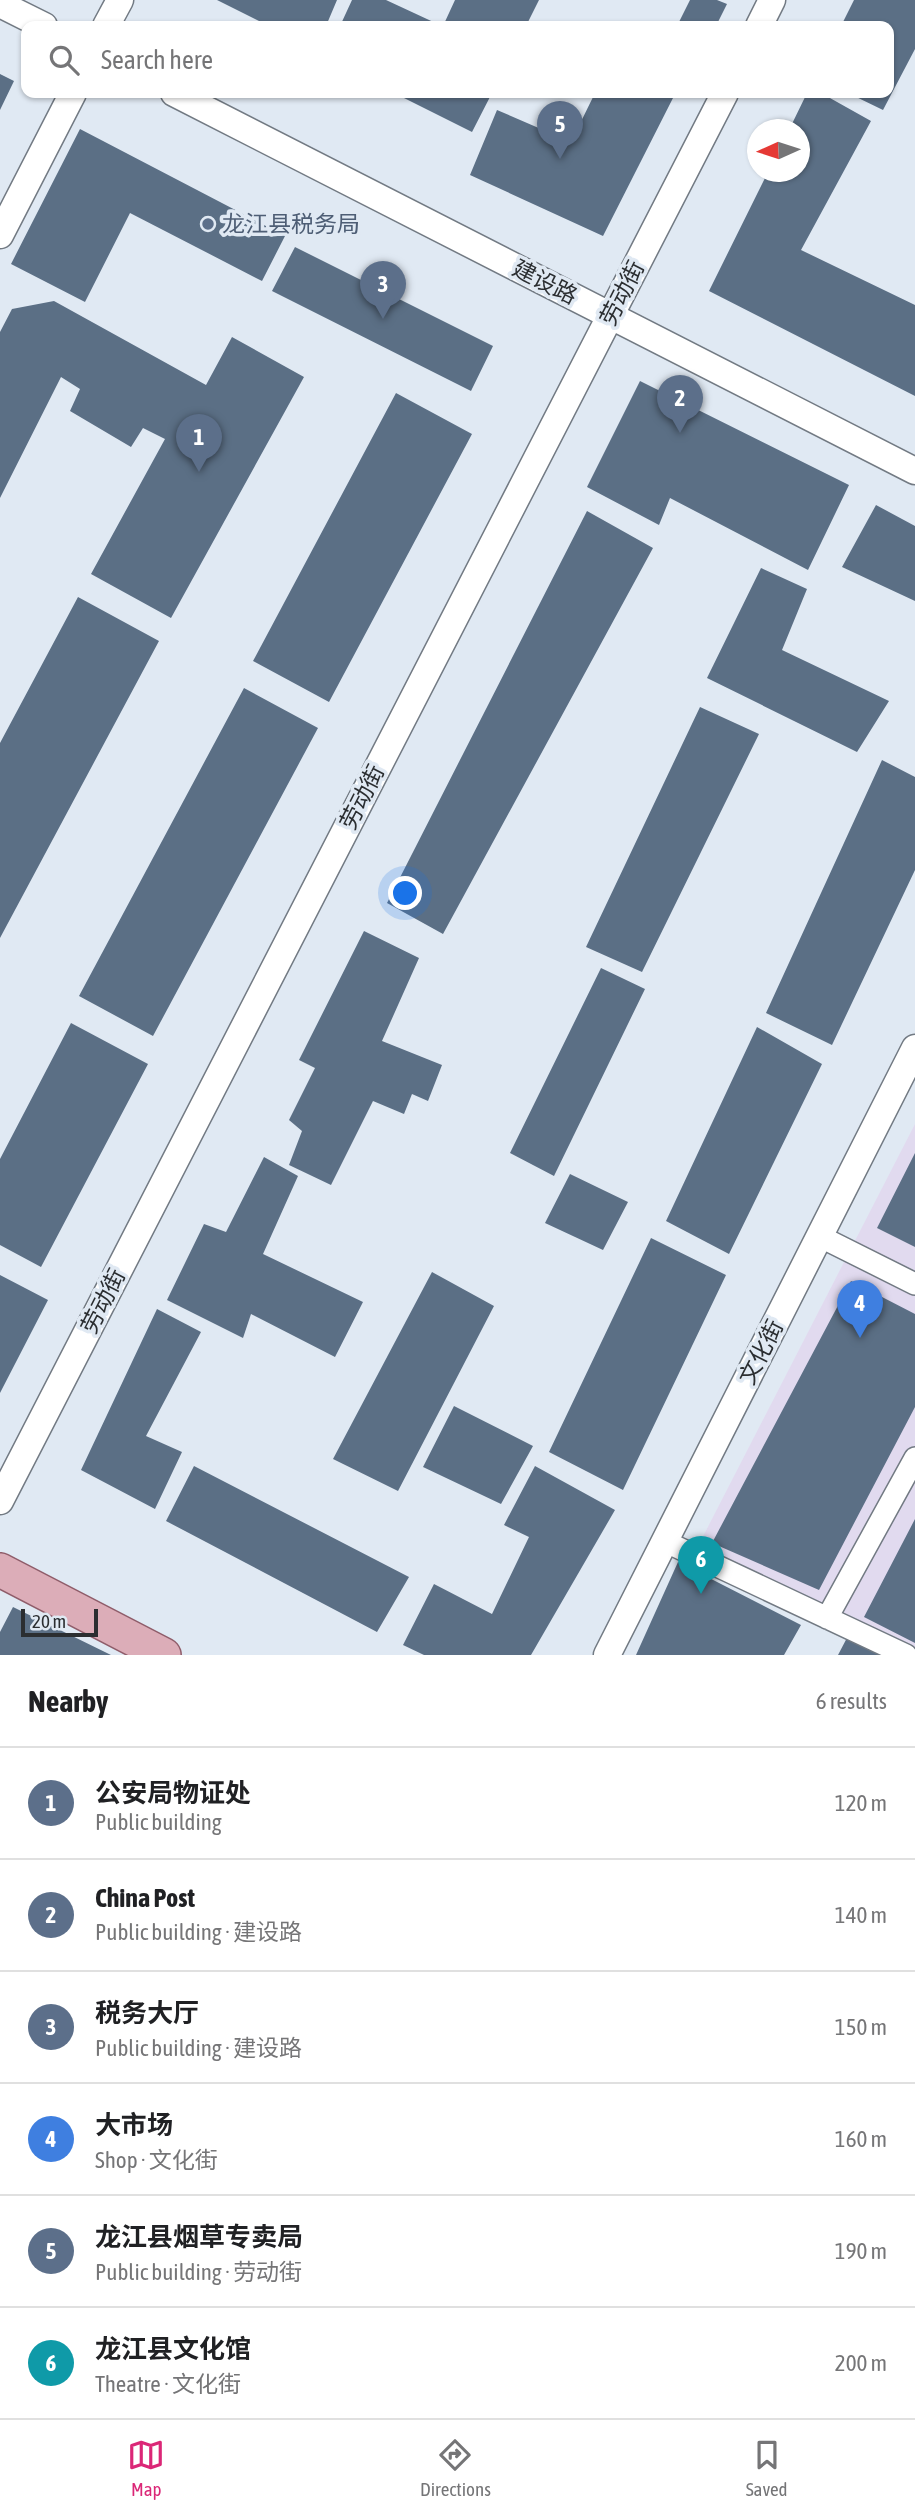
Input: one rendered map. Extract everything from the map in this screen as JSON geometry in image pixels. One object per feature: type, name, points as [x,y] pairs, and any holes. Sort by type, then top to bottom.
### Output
[{"type":"main road","points":[[0,1570],[164,1655]]},
{"type":"street","points":[[109,21],[120,0]]},
{"type":"street","points":[[762,21],[772,0]]},
{"type":"street","points":[[0,4],[34,21]]},
{"type":"street","points":[[0,235],[70,98]]},
{"type":"street","name":"建设路","points":[[184,98],[915,471]]},
{"type":"street","name":"劳动街","points":[[0,1501],[721,98]]},
{"type":"street","name":"文化街","points":[[607,1655],[915,1048]]},
{"type":"street","points":[[820,1236],[915,1284]]},
{"type":"street","points":[[827,1618],[915,1458]]},
{"type":"street","points":[[664,1541],[906,1655]]},
{"type":"shaded area","points":[[915,1124],[915,1655],[695,1552]]},
{"type":"building","points":[[217,0],[337,0],[328,21],[259,21]]},
{"type":"building","points":[[352,0],[386,0],[431,21],[342,21]]},
{"type":"building","points":[[455,0],[539,0],[528,21],[445,21]]},
{"type":"building","points":[[690,0],[717,0],[727,4],[718,21],[680,21]]},
{"type":"building","points":[[854,0],[915,0],[915,49],[894,89],[894,21],[844,21]]},
{"type":"building","points":[[0,74],[14,81],[0,110]]},
{"type":"building","points":[[404,98],[489,98],[472,132]]},
{"type":"building","points":[[593,98],[673,98],[603,236],[470,175],[497,110],[571,142]]},
{"type":"building","points":[[805,98],[830,98],[871,121],[801,250],[915,305],[915,396],[709,291],[763,182],[810,182],[810,119],[794,119]]},
{"type":"building","points":[[858,98],[889,98],[883,110]]},
{"type":"building","name":"龙江县税务局","points":[[80,129],[285,236],[262,281],[130,213],[85,302],[11,264]]},
{"type":"building","points":[[295,247],[493,346],[471,391],[272,291]]},
{"type":"building","points":[[54,301],[206,385],[232,337],[304,377],[171,618],[91,574],[165,439],[143,428],[131,447],[70,411],[80,389],[61,377],[0,498],[0,332],[12,309]]},
{"type":"building","points":[[640,381],[849,485],[808,570],[670,498],[659,525],[587,487]]},
{"type":"building","points":[[396,393],[472,434],[329,702],[253,661]]},
{"type":"building","points":[[876,505],[915,526],[915,601],[842,567]]},
{"type":"building","points":[[587,511],[653,548],[443,934],[387,903]]},
{"type":"building","points":[[761,568],[807,589],[782,650],[889,701],[857,752],[707,678]]},
{"type":"building","points":[[78,597],[159,641],[0,938],[0,743]]},
{"type":"building","points":[[244,688],[318,728],[153,1036],[79,996]]},
{"type":"building","points":[[700,707],[759,734],[642,972],[586,947]]},
{"type":"building","points":[[882,760],[915,777],[915,870],[832,1045],[766,1013]]},
{"type":"building","points":[[364,931],[419,958],[382,1041],[442,1065],[428,1101],[412,1094],[404,1114],[373,1101],[331,1185],[289,1165],[302,1131],[289,1120],[315,1068],[299,1060]]},
{"type":"building","points":[[601,968],[645,989],[554,1176],[510,1153]]},
{"type":"building","points":[[71,1023],[148,1064],[41,1267],[0,1245],[0,1159]]},
{"type":"building","points":[[757,1027],[822,1064],[729,1254],[666,1221]]},
{"type":"building","points":[[915,1153],[915,1247],[877,1228]]},
{"type":"building","points":[[264,1157],[298,1176],[263,1254],[363,1302],[335,1357],[251,1314],[243,1338],[167,1300],[204,1224],[226,1232]]},
{"type":"building","points":[[570,1174],[628,1202],[603,1250],[545,1223]]},
{"type":"building","points":[[651,1238],[726,1275],[623,1490],[549,1452]]},
{"type":"building","points":[[432,1272],[494,1306],[398,1491],[333,1459]]},
{"type":"building","points":[[0,1275],[48,1300],[0,1393]]},
{"type":"building","points":[[851,1281],[915,1314],[915,1407],[819,1590],[712,1543]]},
{"type":"building","points":[[157,1309],[201,1332],[146,1436],[182,1452],[155,1509],[81,1470]]},
{"type":"building","points":[[454,1406],[533,1446],[501,1504],[423,1467]]},
{"type":"building","points":[[194,1466],[409,1577],[377,1632],[166,1521]]},
{"type":"building","points":[[535,1466],[615,1510],[531,1655],[424,1655],[403,1645],[434,1584],[492,1614],[529,1537],[504,1525]]},
{"type":"building","points":[[915,1519],[915,1643],[864,1617]]},
{"type":"building","points":[[678,1562],[801,1625],[784,1655],[636,1655]]},
{"type":"building","points":[[13,1607],[111,1655],[0,1655],[0,1632]]},
{"type":"building","points":[[849,1634],[891,1655],[838,1655]]},
{"type":"place","name":"龙江县烟草专卖局","points":[[560,159]]},
{"type":"place","name":"龙江县税务局","points":[[208,224]]},
{"type":"place","name":"税务大厅","points":[[383,319]]},
{"type":"place","name":"China Post","points":[[680,433]]},
{"type":"place","name":"公安局物证处","points":[[199,472]]},
{"type":"place","name":"大市场","points":[[860,1338]]},
{"type":"place","name":"龙江县文化馆","points":[[701,1594]]}]
